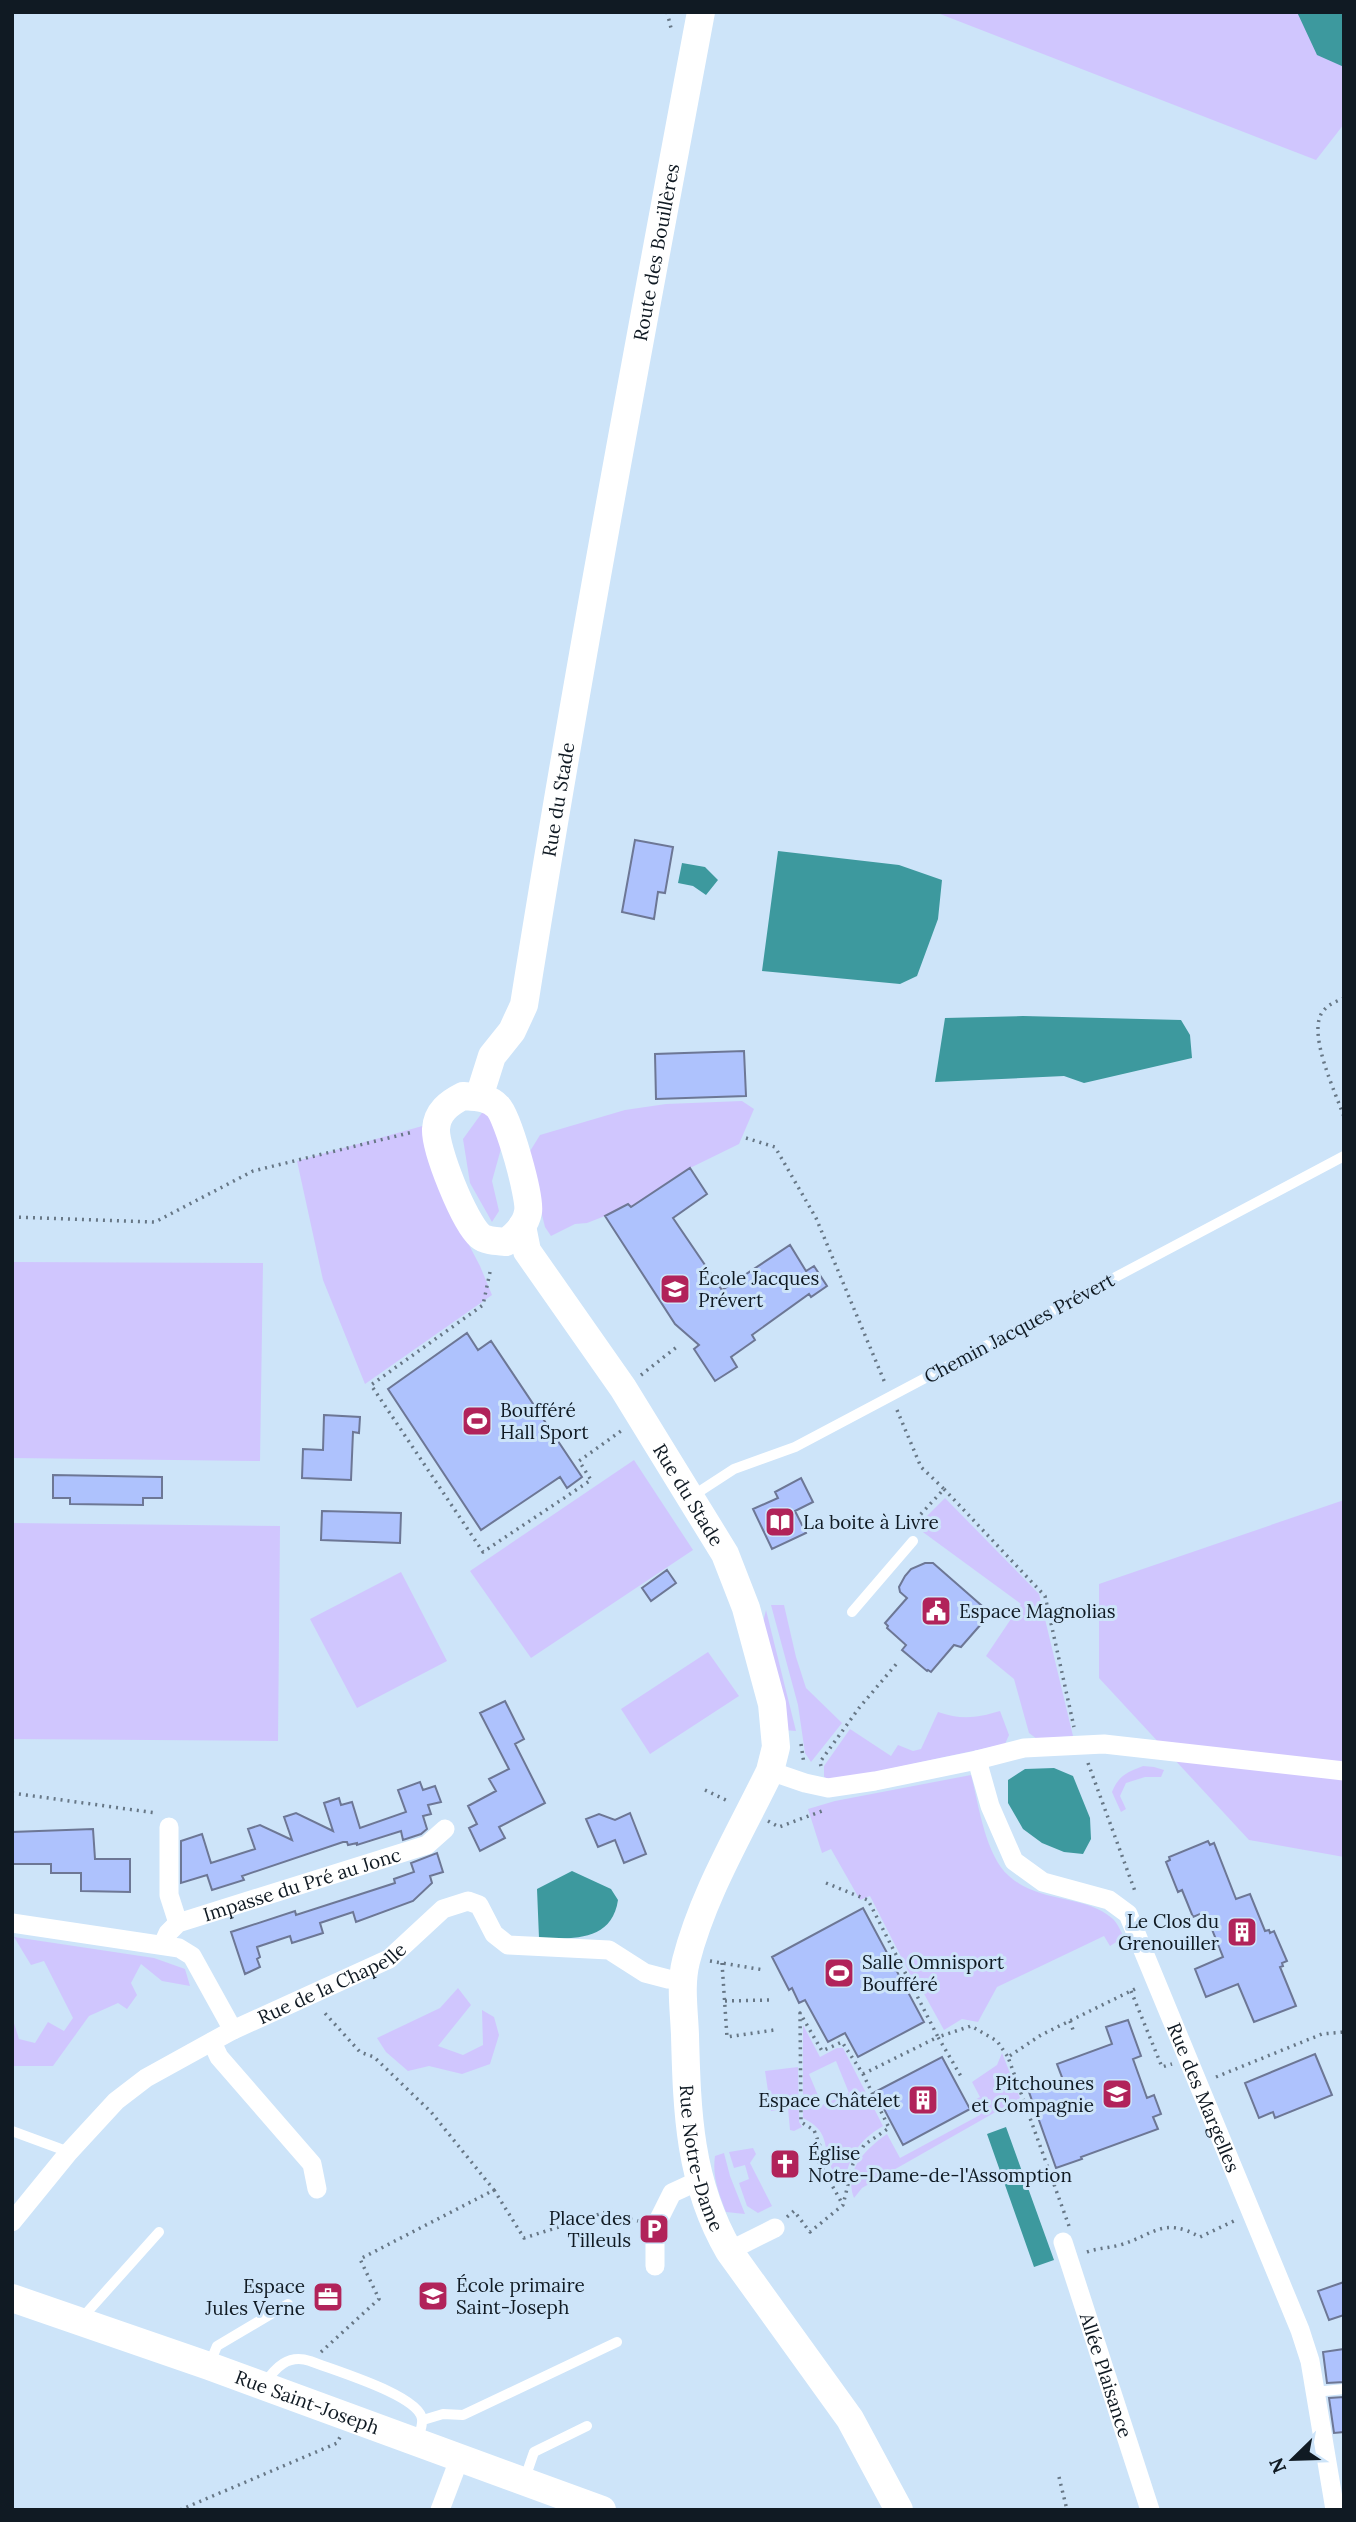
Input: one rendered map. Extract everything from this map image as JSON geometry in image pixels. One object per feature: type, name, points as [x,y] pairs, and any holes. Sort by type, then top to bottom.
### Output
[{"type":"street","name":"Route des Bouillères","points":[[610,492],[701,12]]},
{"type":"street","name":"Rue du Stade","points":[[479,1097],[492,1056],[512,1031],[524,1005],[610,492]]},
{"type":"street","points":[[463,1096],[479,1097],[490,1100],[500,1108],[507,1123],[524,1185],[528,1211],[518,1240],[482,1238],[472,1226],[449,1177],[438,1138],[436,1128],[441,1113],[450,1103],[463,1096]]},
{"type":"street","name":"Rue du Stade","points":[[518,1240],[623,1388],[725,1554],[746,1608],[772,1704],[776,1747],[770,1771]]},
{"type":"street","points":[[770,1771],[821,1780],[875,1781],[1024,1748],[1104,1744],[1344,1771]]},
{"type":"street","name":"Rue des Margelles","points":[[977,1760],[989,1806],[1014,1861],[1043,1882],[1109,1900],[1128,1914],[1300,2330],[1310,2361],[1336,2479],[1335,2510]]},
{"type":"street","name":"Rue Notre-Dame","points":[[770,1771],[704,1905],[684,1969],[687,2102],[698,2181],[717,2230],[729,2251],[850,2420],[899,2510]]},
{"type":"street","points":[[169,1827],[169,1895],[177,1923]]},
{"type":"street","name":"Impasse du Pré au Jonc","points":[[163,1944],[177,1923],[427,1845],[445,1829]]},
{"type":"street","name":"Rue de la Chapelle","points":[[12,2222],[69,2152],[116,2101],[136,2086],[233,2030],[389,1959],[443,1909],[468,1901],[480,1905],[494,1934],[508,1945],[609,1950],[645,1973],[668,1979],[684,1969]]},
{"type":"street","points":[[12,1923],[179,1948],[192,1956],[233,2030]]},
{"type":"street","points":[[212,2042],[219,2057],[312,2164],[317,2189]]},
{"type":"street","points":[[655,2266],[655,2227],[672,2193],[698,2181]]},
{"type":"street","points":[[729,2251],[775,2228]]},
{"type":"street","name":"Allée Plaisance","points":[[1066,2250],[1150,2510]]},
{"type":"street","name":"Rue Saint-Joseph","points":[[12,2298],[350,2417],[420,2430],[460,2457],[524,2480],[567,2503],[602,2510]]},
{"type":"street","points":[[440,2510],[460,2457]]},
{"type":"lane","name":"Chemin Jacques Prévert","points":[[691,1497],[734,1469],[795,1447],[1344,1156]]},
{"type":"lane","points":[[852,1612],[913,1541]]},
{"type":"lane","points":[[12,2131],[69,2152]]},
{"type":"lane","points":[[80,2320],[159,2232]]},
{"type":"lane","points":[[209,2366],[217,2346],[288,2304]]},
{"type":"lane","points":[[420,2430],[443,2414],[464,2415],[617,2342]]},
{"type":"lane","points":[[263,2385],[272,2372],[284,2363],[298,2358],[310,2361],[394,2393],[411,2403],[419,2410],[420,2430]]},
{"type":"lane","points":[[1315,2392],[1344,2389]]},
{"type":"lane","points":[[524,2480],[534,2452],[587,2426]]},
{"type":"path","points":[[667,12],[673,40]]},
{"type":"path","points":[[1344,998],[1324,1010],[1317,1034],[1344,1117]]},
{"type":"path","points":[[12,1217],[155,1222],[253,1171],[415,1131],[414,1125]]},
{"type":"path","points":[[746,1138],[775,1147],[816,1218],[922,1466],[944,1489],[908,1527],[913,1541]]},
{"type":"path","points":[[490,1272],[483,1305],[371,1385],[483,1552],[591,1480],[579,1461],[626,1427]]},
{"type":"path","points":[[623,1388],[678,1346]]},
{"type":"path","points":[[832,1807],[822,1811],[821,1762],[859,1708],[898,1661]]},
{"type":"path","points":[[799,1735],[804,1766],[821,1780]]},
{"type":"path","points":[[12,1793],[169,1815],[169,1827]]},
{"type":"path","points":[[826,1883],[868,1900],[962,2078]]},
{"type":"path","points":[[684,1969],[722,1963],[764,1970]]},
{"type":"path","points":[[722,1963],[727,2036],[774,2030]]},
{"type":"path","points":[[1008,2057],[1041,2035],[1142,1985]]},
{"type":"path","points":[[312,1993],[316,2005],[360,2052],[374,2057],[431,2112],[494,2190],[524,2238],[606,2211],[655,2227]]},
{"type":"path","points":[[725,2001],[769,2000]]},
{"type":"path","points":[[775,2228],[794,2211],[810,2232],[843,2205],[853,2164],[864,2145],[889,2128],[863,2074],[842,2042],[822,2051],[800,2013],[802,2122],[814,2130],[824,2157],[818,2162],[843,2205]]},
{"type":"path","points":[[1070,2021],[1074,2033]]},
{"type":"path","points":[[863,2074],[938,2037],[971,2026],[997,2041],[1008,2057],[1073,2235],[1066,2250],[1121,2245],[1156,2229],[1182,2227],[1200,2237],[1239,2218],[1248,2206]]},
{"type":"path","points":[[1211,2079],[1322,2034],[1344,2032]]},
{"type":"path","points":[[310,2361],[379,2299],[360,2259],[494,2190]]},
{"type":"path","points":[[180,2510],[337,2443],[350,2417]]},
{"type":"path","points":[[1059,2477],[1067,2510]]},
{"type":"shaded area","points":[[935,12],[1344,12],[1344,124],[1316,160]]},
{"type":"shaded area","points":[[1297,12],[1344,12],[1344,67],[1317,55]]},
{"type":"shaded area","points":[[778,851],[899,865],[942,880],[938,919],[917,976],[900,984],[762,971]]},
{"type":"shaded area","points":[[682,863],[705,867],[718,880],[706,895],[693,886],[678,883]]},
{"type":"shaded area","points":[[1023,1016],[1181,1020],[1190,1035],[1192,1058],[1084,1083],[1064,1076],[935,1082],[945,1018]]},
{"type":"shaded area","points":[[742,1101],[754,1109],[739,1144],[690,1168],[631,1207],[628,1204],[605,1216],[587,1223],[575,1224],[551,1236],[545,1227],[527,1156],[540,1135],[625,1110],[666,1104]]},
{"type":"shaded area","points":[[484,1110],[499,1121],[502,1145],[492,1181],[499,1211],[492,1222],[470,1183],[463,1139]]},
{"type":"shaded area","points":[[426,1125],[459,1226],[492,1295],[365,1384],[323,1280],[297,1161]]},
{"type":"shaded area","points":[[12,1262],[263,1263],[260,1461],[12,1458]]},
{"type":"shaded area","points":[[634,1460],[693,1550],[531,1658],[470,1571]]},
{"type":"shaded area","points":[[945,1498],[1039,1594],[1073,1736],[1037,1739],[1029,1733],[1014,1679],[986,1656],[1021,1604],[916,1527]]},
{"type":"shaded area","points":[[1344,1500],[1344,1857],[1249,1840],[1099,1678],[1099,1584]]},
{"type":"shaded area","points":[[12,1523],[280,1526],[278,1741],[12,1739]]},
{"type":"shaded area","points":[[401,1572],[447,1661],[357,1708],[310,1619]]},
{"type":"shaded area","points":[[771,1605],[784,1605],[806,1688],[842,1723],[811,1762],[805,1753],[798,1705]]},
{"type":"shaded area","points":[[766,1610],[796,1731],[783,1730],[763,1622]]},
{"type":"shaded area","points":[[708,1652],[739,1696],[650,1754],[621,1709]]},
{"type":"shaded area","points":[[1000,1711],[1009,1735],[1005,1744],[833,1781],[824,1777],[824,1766],[850,1729],[891,1756],[898,1745],[913,1751],[921,1749],[938,1712],[969,1717]]},
{"type":"shaded area","points":[[1143,1766],[1164,1770],[1161,1777],[1145,1777],[1126,1783],[1120,1796],[1126,1809],[1121,1812],[1112,1792],[1124,1775]]},
{"type":"shaded area","points":[[1054,1768],[1073,1776],[1090,1818],[1091,1839],[1083,1854],[1064,1852],[1042,1843],[1023,1829],[1008,1803],[1008,1780],[1025,1769]]},
{"type":"shaded area","points":[[971,1775],[989,1843],[994,1856],[1009,1876],[1034,1891],[1102,1911],[1115,1921],[1124,1937],[1110,1946],[1104,1936],[997,1987],[978,2022],[962,2019],[944,2030],[923,1992],[917,1988],[870,1896],[860,1900],[831,1849],[822,1853],[808,1809],[835,1801]]},
{"type":"shaded area","points":[[572,1871],[611,1889],[618,1900],[614,1914],[608,1924],[588,1935],[539,1938],[537,1889]]},
{"type":"shaded area","points":[[14,1937],[154,1958],[185,1969],[190,1986],[162,1981],[141,1964],[131,1983],[137,1995],[127,2009],[118,2003],[89,2016],[53,2066],[12,2066],[12,2017],[19,2039],[35,2043],[48,2022],[64,2031],[73,2018],[44,1961],[31,1965]]},
{"type":"shaded area","points":[[458,1988],[471,2005],[438,2046],[463,2055],[483,2045],[482,2010],[494,2017],[499,2035],[490,2064],[462,2074],[429,2066],[408,2071],[386,2052],[377,2038],[440,2008]]},
{"type":"shaded area","points":[[803,2025],[820,2057],[837,2048],[843,2048],[883,2126],[861,2143],[849,2164],[844,2183],[840,2184],[831,2167],[821,2132],[803,2118]],"holes":[[[836,2061],[849,2093],[822,2105],[809,2074]]]},
{"type":"shaded area","points":[[1002,2053],[1020,2098],[862,2188],[854,2198],[851,2188],[854,2169],[865,2153],[887,2134],[900,2158],[980,2115],[973,2101],[980,2097],[972,2082],[997,2065]]},
{"type":"shaded area","points":[[798,2067],[799,2122],[802,2127],[794,2131],[790,2130],[788,2108],[771,2111],[765,2071]]},
{"type":"shaded area","points":[[1006,2127],[1054,2260],[1034,2267],[987,2134]]},
{"type":"shaded area","points":[[753,2148],[756,2154],[750,2163],[772,2206],[758,2213],[747,2206],[739,2183],[749,2179],[745,2165],[734,2168],[729,2152]]},
{"type":"shaded area","points":[[724,2153],[745,2214],[726,2212],[721,2198],[714,2164],[715,2156]]},
{"type":"building","points":[[635,840],[673,847],[665,893],[658,892],[654,919],[622,912]]},
{"type":"building","points":[[744,1051],[746,1096],[656,1099],[655,1054]]},
{"type":"building","points":[[690,1168],[707,1194],[673,1218],[722,1290],[790,1245],[806,1271],[814,1266],[827,1286],[811,1297],[809,1294],[752,1335],[755,1340],[731,1357],[737,1367],[715,1381],[694,1349],[699,1345],[675,1324],[605,1216],[628,1204],[631,1207]]},
{"type":"building","name":"Boufféré Hall Sport","points":[[467,1333],[478,1350],[491,1341],[582,1477],[567,1488],[560,1477],[481,1530],[388,1389]]},
{"type":"building","points":[[324,1415],[360,1417],[359,1433],[353,1432],[351,1480],[302,1478],[303,1449],[323,1450]]},
{"type":"building","points":[[53,1475],[162,1477],[162,1498],[143,1498],[143,1505],[70,1504],[70,1498],[53,1498]]},
{"type":"building","name":"La boite à Livre","points":[[801,1478],[813,1502],[795,1511],[806,1533],[772,1549],[753,1509],[778,1498],[775,1492]]},
{"type":"building","points":[[322,1511],[401,1513],[400,1543],[321,1540]]},
{"type":"building","name":"Espace Magnolias","points":[[925,1563],[933,1563],[989,1612],[961,1647],[954,1645],[931,1672],[902,1650],[906,1645],[885,1623],[907,1598],[900,1592],[899,1587],[905,1576],[911,1569]]},
{"type":"building","points":[[667,1570],[676,1583],[651,1601],[642,1588]]},
{"type":"building","points":[[505,1701],[524,1739],[515,1744],[545,1803],[499,1827],[505,1838],[480,1851],[469,1828],[477,1824],[468,1806],[496,1791],[489,1779],[509,1769],[480,1713]]},
{"type":"building","points":[[420,1782],[423,1790],[435,1786],[441,1802],[428,1805],[431,1814],[423,1816],[427,1829],[421,1834],[403,1840],[401,1831],[357,1845],[343,1842],[242,1876],[244,1880],[212,1890],[207,1875],[181,1883],[181,1841],[202,1834],[211,1863],[255,1849],[248,1829],[260,1825],[292,1840],[284,1817],[296,1813],[333,1831],[324,1803],[339,1798],[341,1805],[352,1802],[360,1828],[406,1812],[398,1790]]},
{"type":"building","points":[[630,1813],[646,1854],[624,1863],[615,1840],[598,1847],[586,1819],[599,1814],[615,1820]]},
{"type":"building","points":[[93,1829],[95,1859],[130,1859],[130,1892],[81,1891],[81,1873],[51,1873],[51,1864],[12,1864],[12,1832]]},
{"type":"building","name":"Le Clos du Grenouiller","points":[[1208,1841],[1210,1845],[1214,1843],[1236,1899],[1250,1894],[1265,1931],[1274,1931],[1287,1961],[1280,1967],[1296,2006],[1254,2022],[1238,1984],[1206,1997],[1195,1969],[1223,1957],[1205,1912],[1193,1917],[1182,1890],[1178,1892],[1166,1862],[1170,1860],[1169,1857]]},
{"type":"building","points":[[437,1853],[443,1872],[430,1876],[432,1883],[413,1901],[356,1922],[353,1912],[320,1923],[323,1933],[292,1943],[290,1936],[257,1947],[260,1967],[245,1974],[231,1932],[295,1911],[296,1915],[395,1883],[394,1879],[414,1872],[411,1863]]},
{"type":"building","name":"Salle Omnisport Boufféré","points":[[863,1908],[924,2022],[858,2057],[845,2033],[828,2042],[805,2000],[799,2003],[792,1988],[789,1990],[772,1957]]},
{"type":"building","name":"Pitchounes et Compagnie","points":[[1128,2020],[1141,2056],[1133,2059],[1147,2098],[1154,2095],[1161,2114],[1153,2117],[1158,2129],[1056,2168],[1029,2092],[1063,2080],[1057,2064],[1112,2044],[1106,2027]]},
{"type":"building","points":[[1315,2054],[1332,2095],[1275,2118],[1273,2112],[1259,2118],[1245,2083]]},
{"type":"building","name":"Espace Châtelet","points":[[942,2057],[970,2109],[903,2145],[875,2092]]},
{"type":"building","points":[[1344,2282],[1344,2315],[1329,2320],[1318,2291]]},
{"type":"building","points":[[1344,2349],[1344,2382],[1327,2383],[1323,2352]]},
{"type":"building","points":[[1344,2397],[1344,2432],[1334,2433],[1329,2398]]},
{"type":"place","name":"École Jacques Prévert","points":[[675,1289]]},
{"type":"place","name":"Boufféré Hall Sport","points":[[477,1421]]},
{"type":"place","name":"La boite à Livre","points":[[780,1522]]},
{"type":"place","name":"Espace Magnolias","points":[[936,1611]]},
{"type":"place","name":"Le Clos du Grenouiller","points":[[1242,1932]]},
{"type":"place","name":"Salle Omnisport Boufféré","points":[[839,1973]]},
{"type":"place","name":"Pitchounes et Compagnie","points":[[1117,2094]]},
{"type":"place","name":"Espace Châtelet","points":[[923,2100]]},
{"type":"place","name":"Église Notre-Dame-de-l'Assomption","points":[[785,2164]]},
{"type":"place","name":"Place des Tilleuls","points":[[654,2229]]},
{"type":"place","name":"École primaire Saint-Joseph","points":[[433,2296]]},
{"type":"place","name":"Espace Jules Verne","points":[[328,2297]]}]
